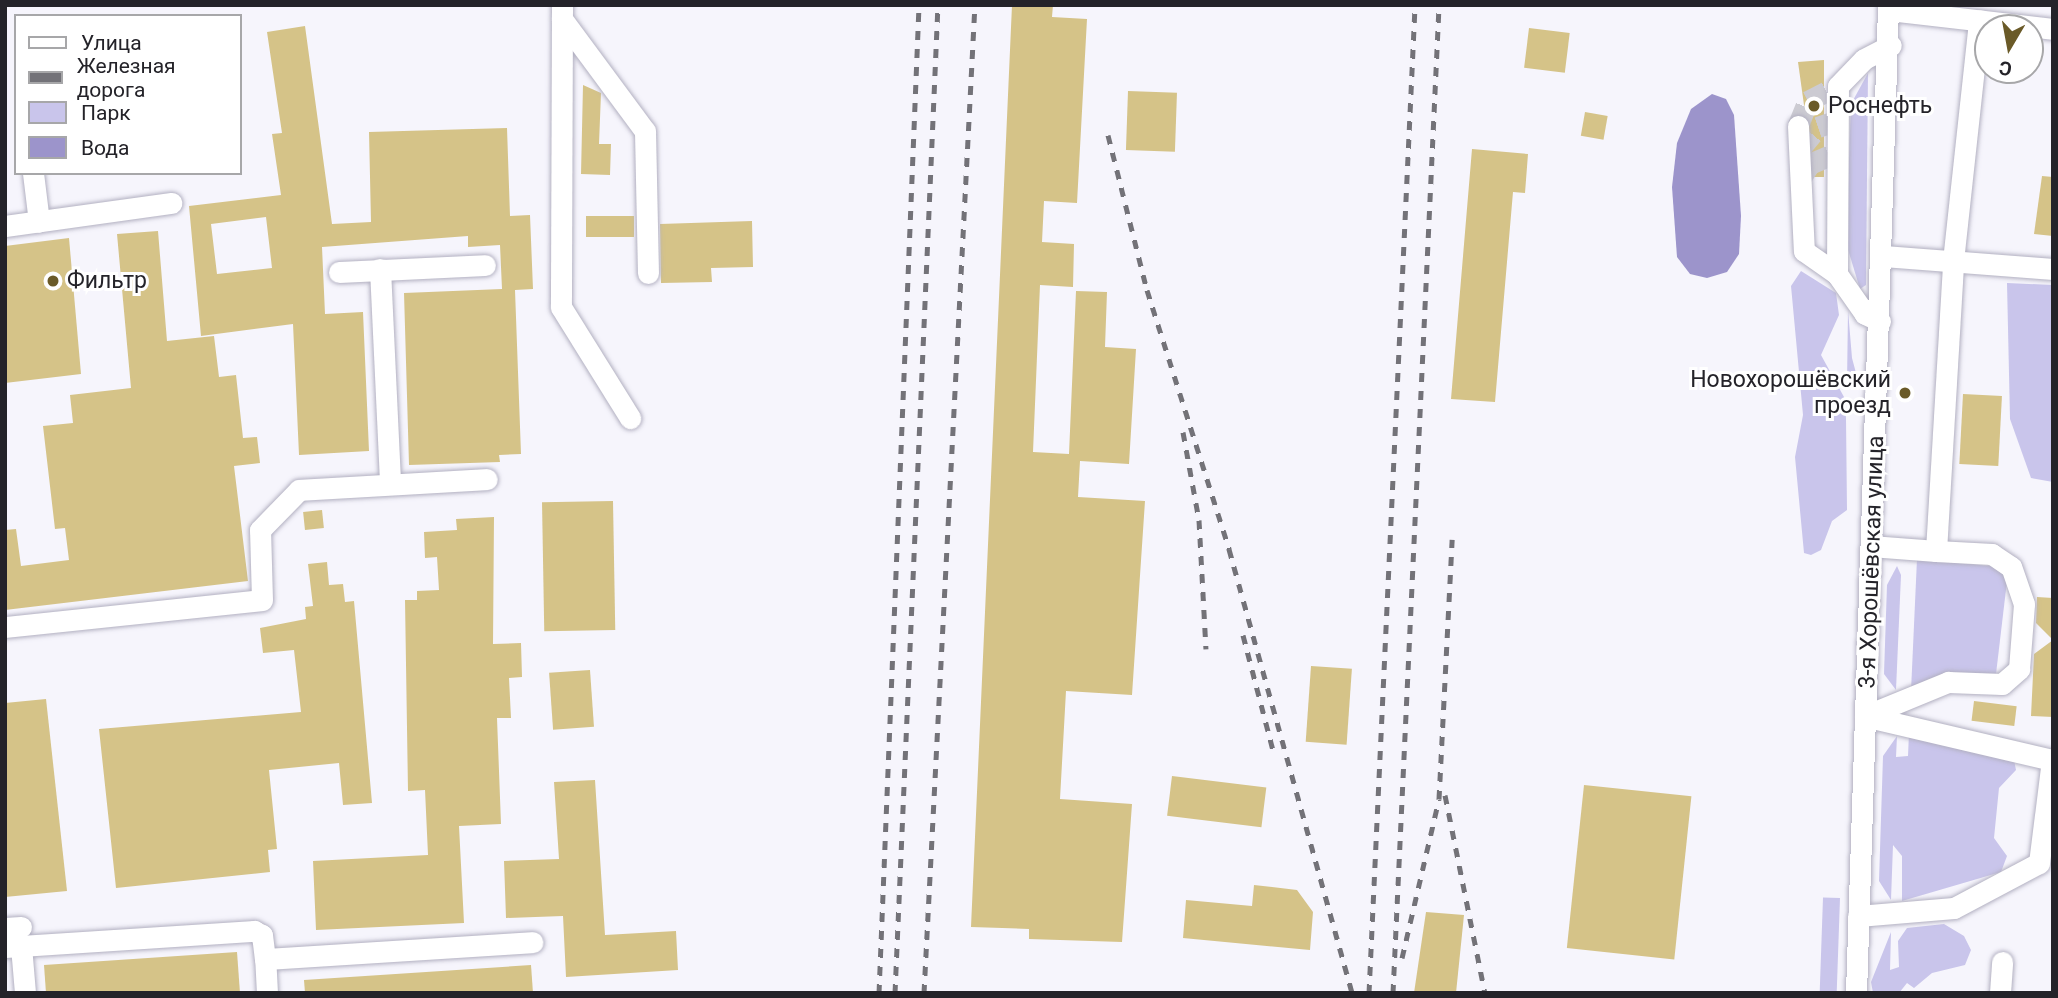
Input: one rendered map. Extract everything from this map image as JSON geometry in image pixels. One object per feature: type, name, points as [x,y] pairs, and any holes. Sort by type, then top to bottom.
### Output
[{"type":"street","points":[[1888,8],[1974,19]]},
{"type":"street","name":"3-я Хорошёвская улица","points":[[1856,993],[1891,45],[1888,8]]},
{"type":"street","points":[[562,12],[645,131],[648,273]]},
{"type":"street","points":[[562,12],[561,307],[631,418]]},
{"type":"street","points":[[1837,274],[1838,86],[1864,59],[1891,45]]},
{"type":"street","points":[[1936,551],[1953,261],[1974,66]]},
{"type":"street","points":[[1798,126],[1804,251],[1837,274],[1865,314],[1880,321]]},
{"type":"street","points":[[33,175],[39,222]]},
{"type":"street","points":[[5,226],[171,203]]},
{"type":"street","points":[[1884,256],[2053,268]]},
{"type":"street","points":[[339,272],[485,265]]},
{"type":"street","points":[[380,270],[390,484]]},
{"type":"street","points":[[5,626],[262,600],[260,530],[299,490],[487,479]]},
{"type":"street","points":[[1865,716],[1948,682],[2002,684],[2014,680],[2019,669],[2024,604],[2011,568],[1992,554],[1871,546]]},
{"type":"street","points":[[1858,916],[1954,908],[2046,861],[2052,760],[1865,716]]},
{"type":"street","points":[[24,993],[13,937],[254,931],[262,934],[268,993]]},
{"type":"street","points":[[265,960],[532,942]]},
{"type":"street","points":[[2000,993],[2002,962]]},
{"type":"green space","points":[[1868,73],[1866,285],[1860,289],[1846,243],[1851,104]]},
{"type":"green space","points":[[1801,271],[1836,293],[1839,315],[1821,355],[1844,397],[1846,418],[1847,510],[1832,521],[1821,550],[1811,555],[1804,553],[1795,457],[1803,415],[1791,286]]},
{"type":"green space","points":[[2007,283],[2053,285],[2053,482],[2031,478],[2010,419]]},
{"type":"green space","points":[[1848,310],[1852,358],[1860,388],[1847,383]]},
{"type":"green space","points":[[1917,559],[2000,567],[2007,581],[1996,674],[1911,691]]},
{"type":"green space","points":[[1897,566],[1901,575],[1896,690],[1884,674],[1887,585]]},
{"type":"green space","points":[[1909,733],[2014,760],[2016,770],[1999,788],[1994,838],[2007,856],[2001,872],[1902,901],[1902,856],[1893,845],[1891,900],[1879,881],[1883,756],[1897,736],[1896,757],[1908,756]]},
{"type":"green space","points":[[1823,897],[1840,898],[1837,993],[1820,992]]},
{"type":"green space","points":[[1944,924],[1964,936],[1971,950],[1965,965],[1932,973],[1914,988],[1907,983],[1899,993],[1873,993],[1871,982],[1891,932],[1890,970],[1899,967],[1898,941],[1907,928]]},
{"type":"water","points":[[1712,94],[1726,99],[1734,115],[1741,216],[1739,254],[1727,272],[1707,278],[1690,274],[1677,257],[1672,187],[1677,143],[1691,109]]},
{"type":"building","points":[[1012,5],[1053,5],[1052,17],[1087,19],[1077,203],[1044,201],[1042,242],[1074,244],[1073,287],[1040,285],[1033,452],[1069,454],[1076,291],[1107,292],[1105,347],[1136,349],[1129,464],[1080,461],[1078,497],[1145,501],[1132,695],[1066,691],[1060,799],[1132,804],[1122,942],[1029,939],[1029,929],[971,927]]},
{"type":"building","points":[[305,26],[332,224],[371,222],[369,132],[507,128],[510,216],[530,215],[533,289],[515,290],[521,454],[499,455],[500,462],[409,465],[404,293],[502,289],[500,245],[468,247],[468,236],[322,247],[325,314],[363,312],[369,451],[299,455],[293,324],[201,336],[189,206],[281,195],[272,134],[282,133],[267,32]],"holes":[[[266,217],[272,268],[217,274],[211,224]]]},
{"type":"building","points":[[1529,28],[1570,33],[1565,73],[1524,68]]},
{"type":"building","points":[[1824,60],[1824,177],[1814,177],[1798,62]]},
{"type":"building","points":[[583,85],[601,93],[599,144],[611,144],[610,175],[581,174]]},
{"type":"building","points":[[1128,91],[1177,93],[1175,152],[1126,150]]},
{"type":"building","points":[[1585,112],[1608,116],[1603,140],[1581,136]]},
{"type":"building","points":[[1472,149],[1528,154],[1525,193],[1513,192],[1495,402],[1451,399]]},
{"type":"building","points":[[2042,176],[2053,177],[2053,236],[2034,234]]},
{"type":"building","points":[[586,216],[634,216],[634,237],[586,237]]},
{"type":"building","points":[[752,221],[753,267],[711,268],[712,282],[661,283],[660,224]]},
{"type":"building","points":[[158,231],[167,341],[214,336],[219,377],[236,375],[243,438],[257,437],[260,463],[234,466],[248,581],[5,610],[5,530],[16,529],[21,566],[69,560],[65,528],[55,529],[43,426],[73,423],[70,395],[131,388],[117,234]]},
{"type":"building","points":[[69,238],[81,374],[5,383],[5,246]]},
{"type":"building","points":[[1963,394],[2002,396],[1998,466],[1959,464]]},
{"type":"building","points":[[613,501],[615,630],[544,631],[542,502]]},
{"type":"building","points":[[322,510],[324,528],[305,530],[303,512]]},
{"type":"building","points":[[494,517],[493,644],[521,643],[522,677],[509,678],[511,718],[497,718],[501,824],[459,826],[464,923],[316,930],[313,861],[428,855],[425,790],[408,791],[405,600],[417,600],[417,591],[439,590],[437,557],[425,558],[424,532],[457,530],[456,519]]},
{"type":"building","points":[[327,562],[329,585],[343,584],[345,602],[354,601],[372,803],[343,805],[339,763],[269,770],[277,849],[268,850],[270,872],[116,888],[99,729],[301,712],[294,650],[263,653],[260,628],[306,619],[305,607],[313,606],[308,564]]},
{"type":"building","points":[[2037,597],[2053,598],[2053,640],[2036,623]]},
{"type":"building","points":[[2053,640],[2053,717],[2031,716],[2034,654]]},
{"type":"building","points":[[1311,666],[1352,669],[1347,745],[1306,742]]},
{"type":"building","points":[[590,670],[594,727],[553,730],[549,673]]},
{"type":"building","points":[[46,699],[67,891],[5,897],[5,703]]},
{"type":"building","points":[[1974,701],[2017,706],[2014,726],[1972,721]]},
{"type":"building","points":[[1172,776],[1266,788],[1261,827],[1167,816]]},
{"type":"building","points":[[595,780],[605,935],[676,931],[678,970],[566,977],[563,916],[506,918],[504,861],[559,859],[554,782]]},
{"type":"building","points":[[1584,785],[1691,796],[1674,959],[1567,948]]},
{"type":"building","points":[[1254,885],[1297,890],[1313,912],[1310,950],[1183,938],[1186,900],[1252,906]]},
{"type":"building","points":[[1426,912],[1464,915],[1456,993],[1414,993]]},
{"type":"building","points":[[237,952],[240,993],[46,993],[44,965]]},
{"type":"building","points":[[531,965],[533,993],[305,993],[304,980]]},
{"type":"tunnel","points":[[1798,126],[1808,101],[1838,86]]},
{"type":"tunnel","points":[[1799,150],[1818,127],[1838,120]]},
{"type":"tunnel","points":[[1800,180],[1810,164],[1838,152]]},
{"type":"railway","points":[[879,993],[919,5]]},
{"type":"railway","points":[[895,993],[938,5]]},
{"type":"railway","points":[[924,993],[975,5]]},
{"type":"railway","points":[[1369,993],[1415,5]]},
{"type":"railway","points":[[1393,993],[1439,5]]},
{"type":"railway","points":[[1108,135],[1147,290],[1229,549],[1352,993]]},
{"type":"railway","points":[[1183,432],[1199,520],[1206,649]]},
{"type":"railway","points":[[1402,958],[1439,799],[1452,539]]},
{"type":"railway","points":[[1243,635],[1273,750]]},
{"type":"railway","points":[[1445,795],[1485,993]]},
{"type":"place","name":"Роснефть","points":[[1814,106]]},
{"type":"place","name":"Фильтр","points":[[53,281]]},
{"type":"place","name":"Новохорошёвский проезд","points":[[1905,393]]}]
